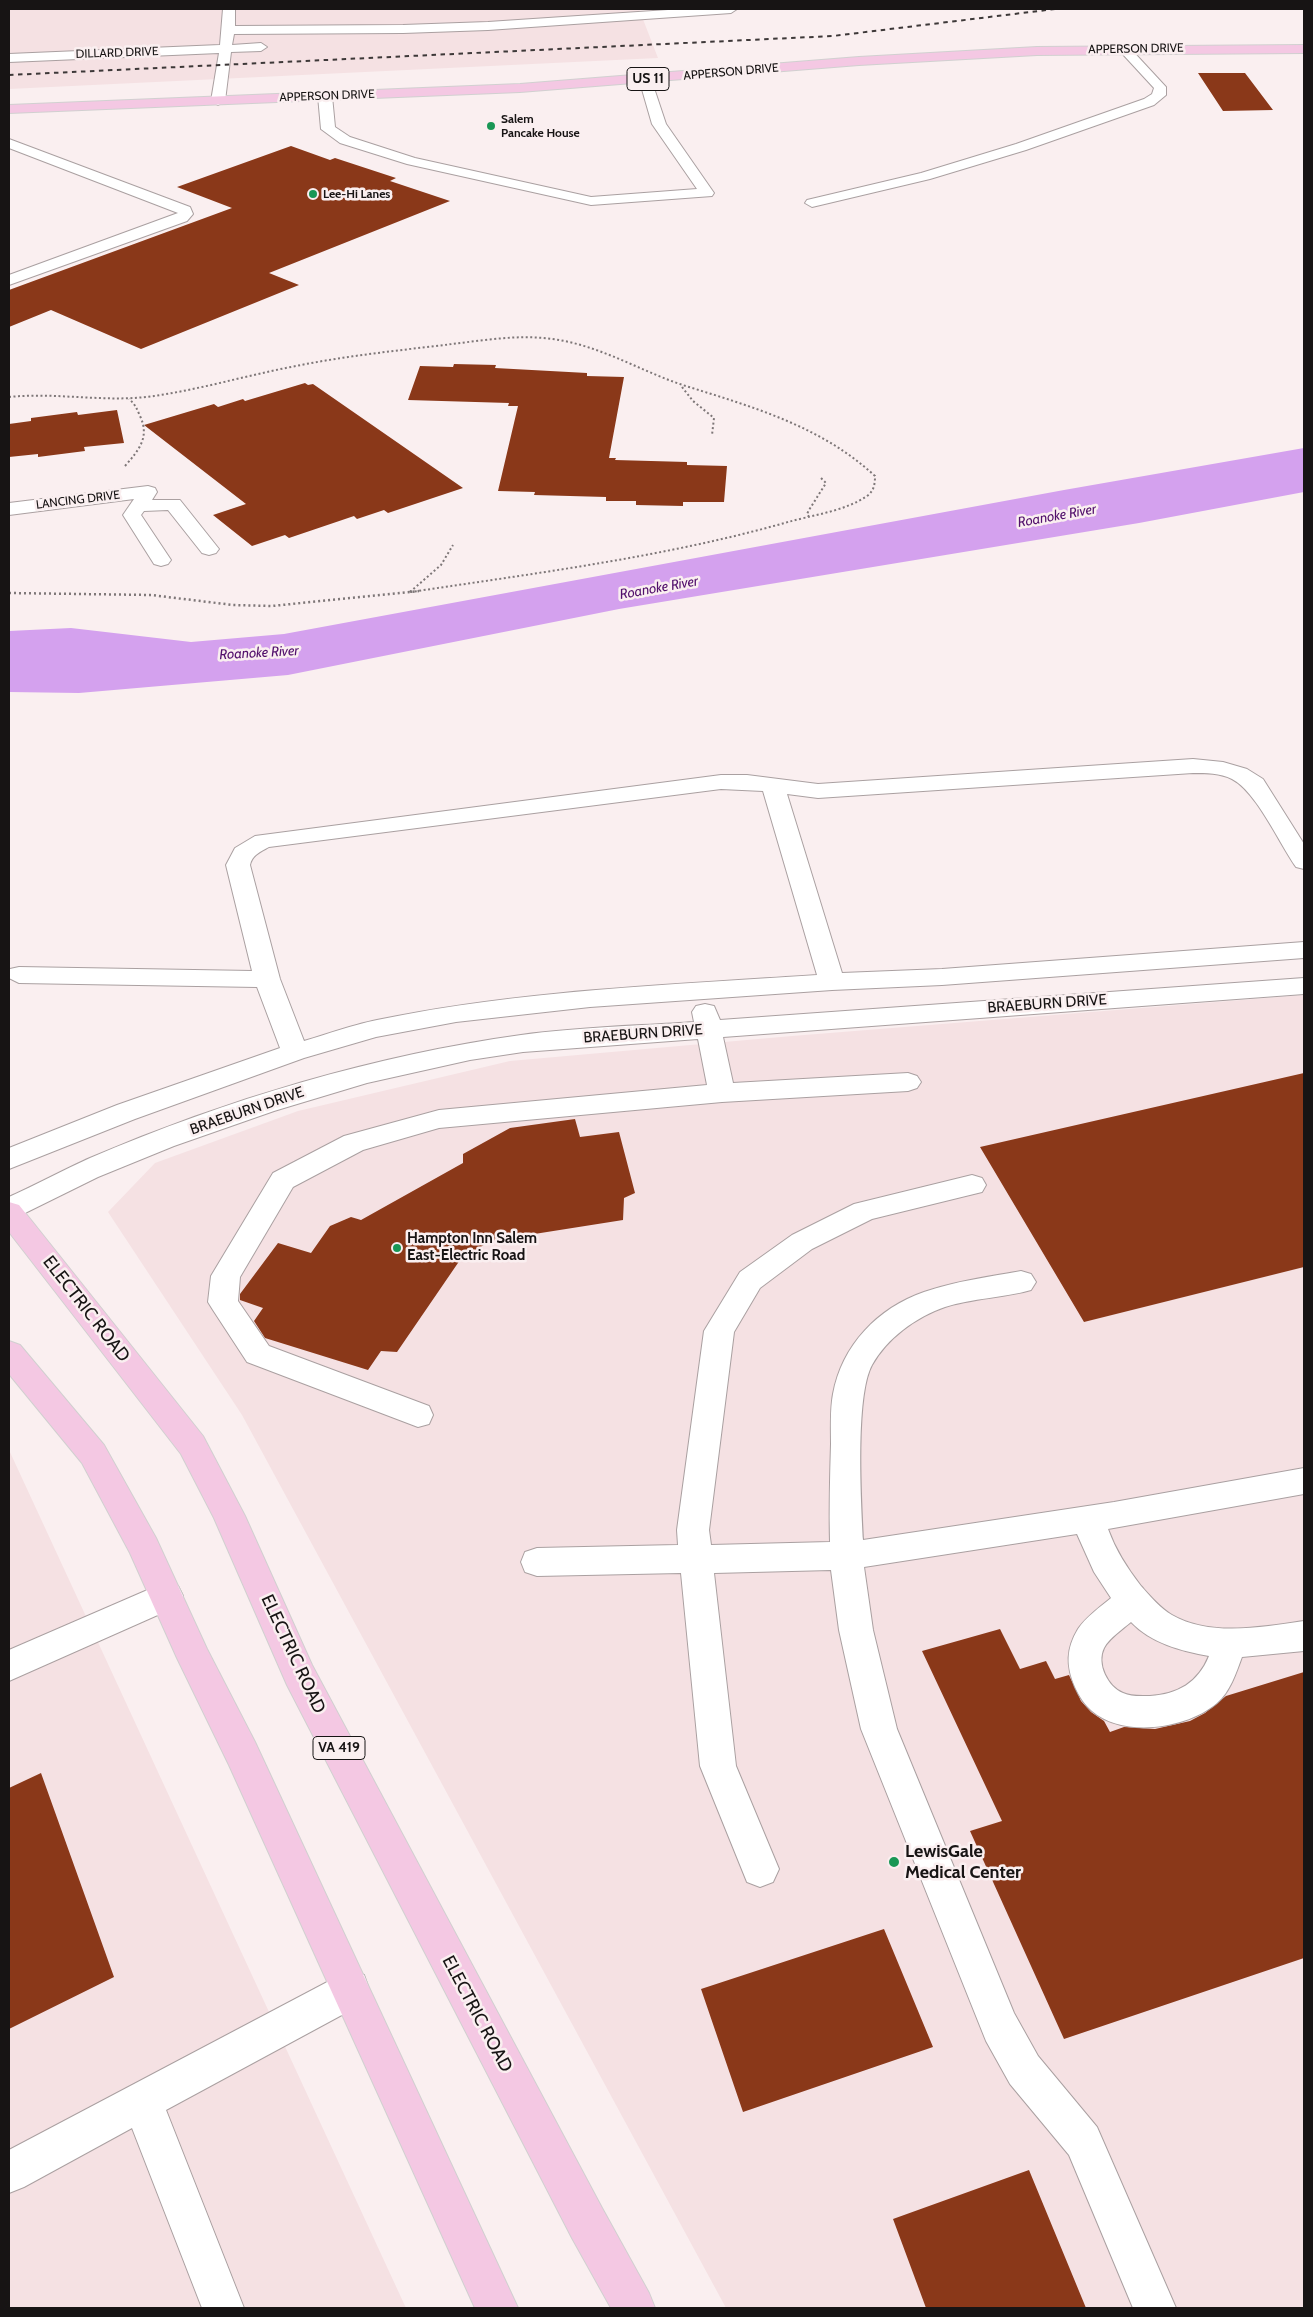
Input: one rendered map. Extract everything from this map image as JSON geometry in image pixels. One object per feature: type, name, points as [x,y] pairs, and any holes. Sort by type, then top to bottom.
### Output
[{"type":"main road","name":"APPERSON DRIVE","points":[[9,109],[520,88],[948,56],[1124,49],[1304,49]]},
{"type":"main road","name":"ELECTRIC ROAD","points":[[9,1211],[192,1445],[229,1516],[299,1674],[587,2223],[634,2308]]},
{"type":"main road","points":[[9,1353],[93,1454],[144,1548],[242,1754],[497,2308]]},
{"type":"street","points":[[218,101],[226,49],[229,9]]},
{"type":"street","points":[[228,30],[403,29],[488,26],[731,9]]},
{"type":"street","name":"DILLARD DRIVE","points":[[9,58],[273,46]]},
{"type":"street","points":[[812,203],[925,176],[1021,147],[1157,98],[1161,92],[1160,87],[1124,49]]},
{"type":"street","points":[[325,96],[328,129],[346,140],[412,161],[591,201],[707,193],[659,124],[645,79]]},
{"type":"street","points":[[9,143],[185,210],[186,214],[182,218],[9,280]]},
{"type":"street","points":[[143,499],[132,515],[161,560]]},
{"type":"street","name":"LANCING DRIVE","points":[[9,509],[143,499],[172,504],[210,549]]},
{"type":"street","points":[[295,1052],[267,979],[238,865],[239,858],[248,848],[263,842],[721,782],[747,782],[818,791],[1193,766],[1215,767],[1239,774],[1255,784],[1304,862]]},
{"type":"street","points":[[773,786],[832,982]]},
{"type":"street","points":[[9,1159],[126,1112],[295,1052],[375,1029],[476,1012],[590,998],[952,976],[1304,950]]},
{"type":"street","points":[[19,975],[267,979]]},
{"type":"street","points":[[952,976],[957,1010]]},
{"type":"street","name":"BRAEBURN DRIVE","points":[[9,1211],[113,1159],[238,1113],[310,1089],[397,1065],[487,1048],[523,1043],[957,1010],[1304,986]]},
{"type":"street","points":[[702,991],[722,1093]]},
{"type":"street","points":[[476,1012],[487,1048]]},
{"type":"street","points":[[418,1415],[258,1354],[223,1302],[226,1276],[283,1180],[354,1143],[439,1119],[722,1093],[908,1082]]},
{"type":"street","points":[[760,1869],[718,1766],[693,1530],[719,1331],[750,1280],[802,1242],[864,1211],[972,1185]]},
{"type":"street","points":[[1021,1282],[956,1293],[925,1304],[900,1316],[877,1335],[858,1363],[848,1395],[845,1492],[847,1556],[856,1630],[879,1729],[1000,2027],[1024,2070],[1083,2141],[1155,2308]]},
{"type":"street","points":[[537,1562],[847,1556],[1088,1519],[1304,1481]]},
{"type":"street","points":[[1088,1519],[1109,1569],[1133,1600],[1158,1625],[1193,1639],[1231,1642],[1262,1643],[1304,1636]]},
{"type":"street","points":[[9,1666],[166,1596]]},
{"type":"street","points":[[1133,1600],[1091,1639],[1084,1659],[1087,1675],[1095,1690],[1108,1703],[1127,1711],[1150,1712],[1176,1708],[1204,1693],[1217,1678],[1231,1642]]},
{"type":"street","points":[[9,2172],[350,1989]]},
{"type":"street","points":[[142,2100],[222,2308]]},
{"type":"path","points":[[9,397],[43,394],[128,398],[153,396],[349,356],[482,341],[552,339],[576,344],[680,385],[736,400],[801,428],[837,446],[864,464],[875,476],[876,486],[868,495],[850,504],[746,534],[624,560],[410,592],[272,606],[233,605],[151,595],[9,593]]},
{"type":"path","points":[[680,385],[686,390],[693,401],[714,418],[712,435]]},
{"type":"path","points":[[124,467],[142,446],[146,426],[134,403],[128,398]]},
{"type":"path","points":[[809,517],[807,514],[809,508],[825,489],[826,484],[821,478]]},
{"type":"path","points":[[410,592],[442,566],[450,554],[453,544]]},
{"type":"shaded area","points":[[9,9],[639,9],[658,58],[9,89]]},
{"type":"shaded area","name":"LewisGale Medical Center","points":[[1304,995],[1304,2308],[726,2308],[242,1415],[108,1212],[155,1163],[298,1111],[510,1061],[792,1036]]},
{"type":"shaded area","points":[[9,1450],[406,2308],[9,2308]]},
{"type":"water","name":"Roanoke River","points":[[1304,448],[1304,492],[1139,523],[619,609],[288,675],[79,693],[9,692],[9,631],[71,628],[191,642],[284,634],[1064,490]]},
{"type":"building","points":[[1198,73],[1245,73],[1273,110],[1223,111]]},
{"type":"building","points":[[291,146],[330,160],[335,158],[396,178],[390,181],[450,201],[269,273],[299,285],[141,349],[51,310],[9,327],[9,290],[232,208],[177,187]]},
{"type":"building","points":[[454,364],[496,365],[495,368],[587,373],[587,376],[624,377],[609,458],[616,458],[615,460],[687,462],[687,465],[727,466],[724,502],[683,502],[683,506],[636,505],[636,501],[606,501],[606,497],[534,495],[535,492],[498,491],[518,406],[508,406],[509,403],[408,400],[420,366],[453,367]]},
{"type":"building","points":[[305,383],[308,385],[313,384],[463,488],[388,513],[384,510],[357,519],[354,516],[289,538],[285,535],[252,546],[213,515],[246,504],[144,425],[214,404],[218,407],[243,399],[245,401]]},
{"type":"building","points":[[117,410],[124,443],[84,447],[85,451],[38,457],[38,454],[9,457],[9,424],[31,421],[31,418],[77,412],[78,415]]},
{"type":"building","points":[[1304,1073],[1304,1267],[1084,1322],[980,1147]]},
{"type":"building","name":"Hampton Inn Salem East-Electric Road","points":[[575,1119],[580,1137],[619,1132],[635,1193],[624,1198],[623,1220],[490,1241],[460,1260],[397,1352],[381,1351],[368,1370],[265,1338],[254,1321],[263,1308],[240,1300],[240,1294],[278,1243],[311,1253],[330,1226],[351,1217],[361,1220],[463,1163],[463,1154],[510,1128]]},
{"type":"building","points":[[1000,1629],[1020,1669],[1046,1661],[1055,1679],[1069,1675],[1081,1701],[1091,1712],[1104,1721],[1110,1732],[1124,1727],[1155,1729],[1190,1721],[1205,1713],[1226,1696],[1304,1672],[1304,1958],[1064,2039],[970,1831],[1002,1821],[922,1651]]},
{"type":"building","points":[[41,1773],[114,1977],[9,2029],[9,1788]]},
{"type":"building","points":[[884,1929],[933,2047],[743,2112],[701,1989]]},
{"type":"building","points":[[1029,2170],[1086,2308],[926,2308],[893,2219]]},
{"type":"railway","points":[[9,75],[833,36],[1055,9]]},
{"type":"place","name":"Salem Pancake House","points":[[491,126]]},
{"type":"place","name":"Lee-Hi Lanes","points":[[313,194]]},
{"type":"place","name":"Hampton Inn Salem East-Electric Road","points":[[397,1248]]},
{"type":"place","name":"LewisGale Medical Center","points":[[894,1862]]}]
